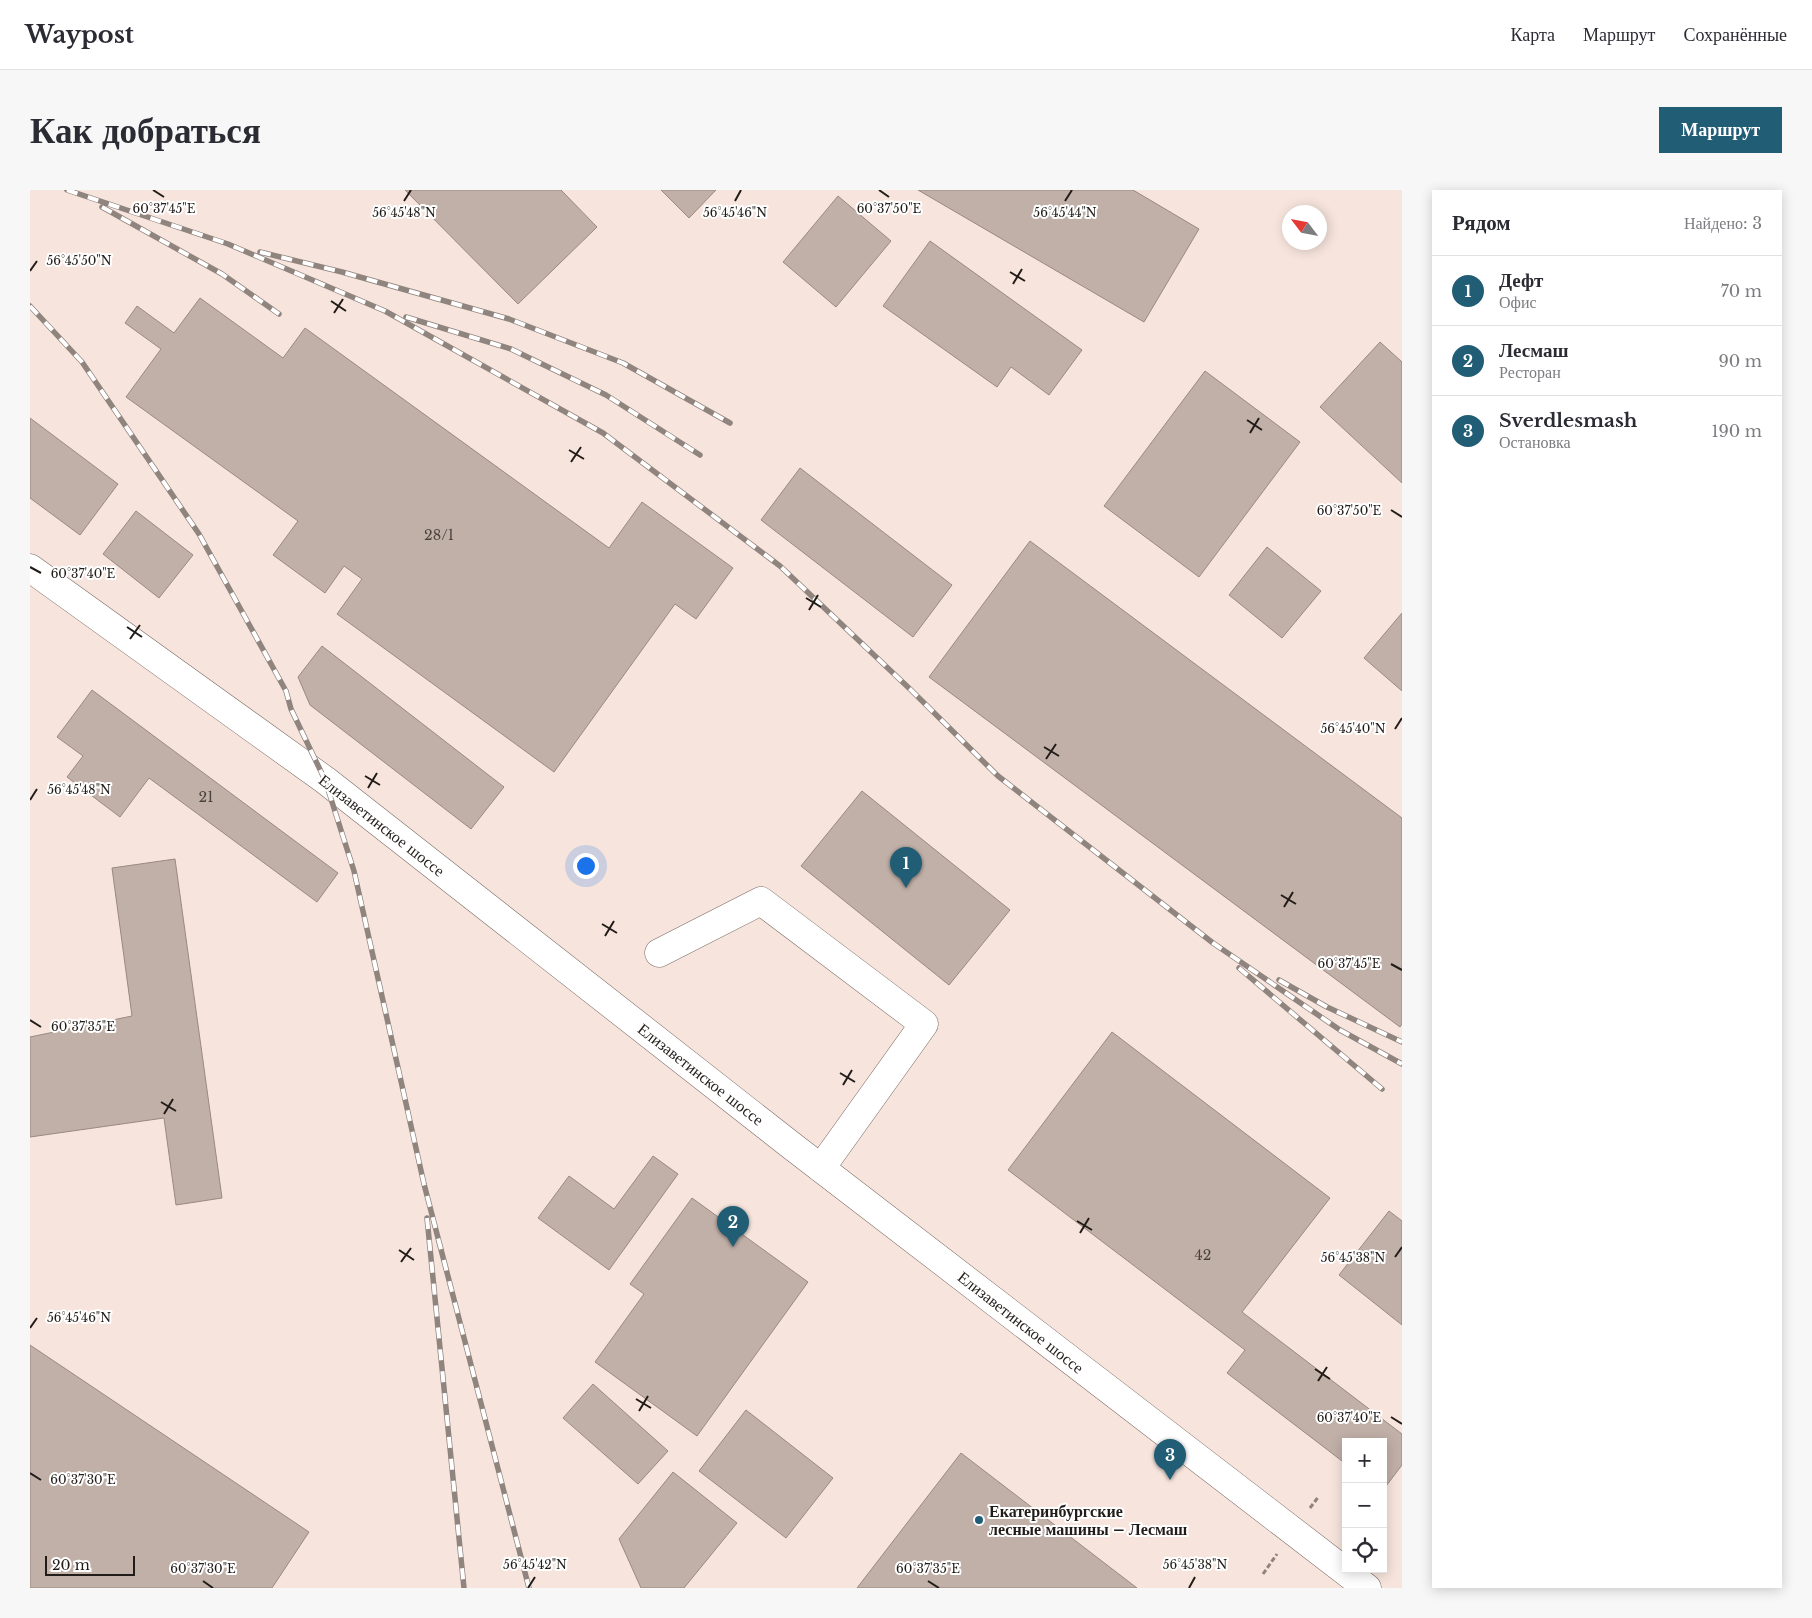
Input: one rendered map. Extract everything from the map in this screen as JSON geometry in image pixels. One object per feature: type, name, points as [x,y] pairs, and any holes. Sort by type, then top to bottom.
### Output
[{"type":"main road","name":"Елизаветинское шоссе","points":[[30,568],[325,780],[821,1168],[1366,1588]]},
{"type":"main road","points":[[659,953],[761,901],[924,1024],[821,1168]]},
{"type":"building","points":[[405,190],[561,190],[597,227],[518,304]]},
{"type":"building","points":[[661,190],[716,190],[689,218]]},
{"type":"building","points":[[918,190],[1133,190],[1199,229],[1144,322]]},
{"type":"building","points":[[838,196],[891,241],[836,307],[783,262]]},
{"type":"building","points":[[930,241],[1082,350],[1049,395],[1011,367],[997,387],[883,306]]},
{"type":"building","points":[[200,298],[283,358],[305,328],[609,548],[642,502],[733,568],[696,619],[675,604],[554,772],[337,614],[362,579],[344,566],[325,593],[273,555],[298,521],[126,397],[161,349],[125,323],[137,306],[174,333]]},
{"type":"building","points":[[1380,342],[1402,362],[1402,483],[1320,407]]},
{"type":"building","points":[[1205,371],[1300,442],[1199,577],[1104,506]]},
{"type":"building","points":[[30,418],[118,484],[80,535],[30,498]]},
{"type":"building","points":[[800,468],[952,585],[913,637],[761,520]]},
{"type":"building","points":[[136,511],[193,555],[159,598],[103,554]]},
{"type":"building","points":[[1030,541],[1402,818],[1402,1024],[1400,1027],[929,677]]},
{"type":"building","points":[[1267,547],[1321,591],[1282,638],[1229,595]]},
{"type":"building","points":[[1402,613],[1402,691],[1364,658]]},
{"type":"building","points":[[322,646],[504,787],[471,829],[310,705],[298,677]]},
{"type":"building","points":[[92,690],[338,873],[317,902],[149,778],[120,817],[67,777],[83,756],[57,737]]},
{"type":"building","points":[[862,791],[1010,910],[949,985],[801,866]]},
{"type":"building","points":[[175,859],[222,1198],[176,1205],[164,1118],[30,1137],[30,1037],[132,1016],[112,868]]},
{"type":"building","points":[[1112,1032],[1330,1198],[1242,1312],[1402,1434],[1402,1465],[1387,1485],[1387,1438],[1342,1438],[1342,1461],[1227,1373],[1245,1350],[1008,1170]]},
{"type":"building","points":[[653,1156],[678,1174],[609,1270],[538,1218],[569,1176],[614,1209]]},
{"type":"building","points":[[692,1198],[808,1282],[697,1436],[595,1362],[644,1294],[630,1284]]},
{"type":"building","points":[[1389,1211],[1402,1221],[1402,1325],[1339,1275]]},
{"type":"building","points":[[30,1345],[309,1532],[272,1588],[30,1588]]},
{"type":"building","points":[[593,1384],[668,1451],[638,1484],[563,1418]]},
{"type":"building","points":[[746,1410],[833,1478],[786,1538],[699,1471]]},
{"type":"building","name":"Екатеринбургские лесные машины – Лесмаш","points":[[961,1453],[1137,1588],[857,1588]]},
{"type":"building","points":[[673,1472],[737,1523],[684,1588],[641,1588],[619,1539]]},
{"type":"railway","points":[[67,190],[228,244],[385,311],[603,433],[780,566],[911,690],[998,776],[1213,943],[1340,1030],[1402,1064]]},
{"type":"railway","points":[[102,207],[222,274],[279,314]]},
{"type":"railway","points":[[260,252],[342,272],[509,319],[623,363],[730,423]]},
{"type":"railway","points":[[30,306],[82,362],[199,534],[286,691],[291,709],[325,780],[354,871],[424,1184],[529,1588]]},
{"type":"railway","points":[[406,317],[511,349],[606,395],[700,455]]},
{"type":"railway","points":[[1239,968],[1382,1089]]},
{"type":"railway","points":[[1279,980],[1327,1007],[1402,1042]]},
{"type":"railway","points":[[427,1218],[464,1588]]},
{"type":"place","name":"Дефт","points":[[906,888]]},
{"type":"place","name":"Лесмаш","points":[[733,1247]]},
{"type":"place","name":"Sverdlesmash","points":[[1170,1480]]},
{"type":"place","name":"Екатеринбургские лесные машины – Лесмаш","points":[[979,1520]]}]
